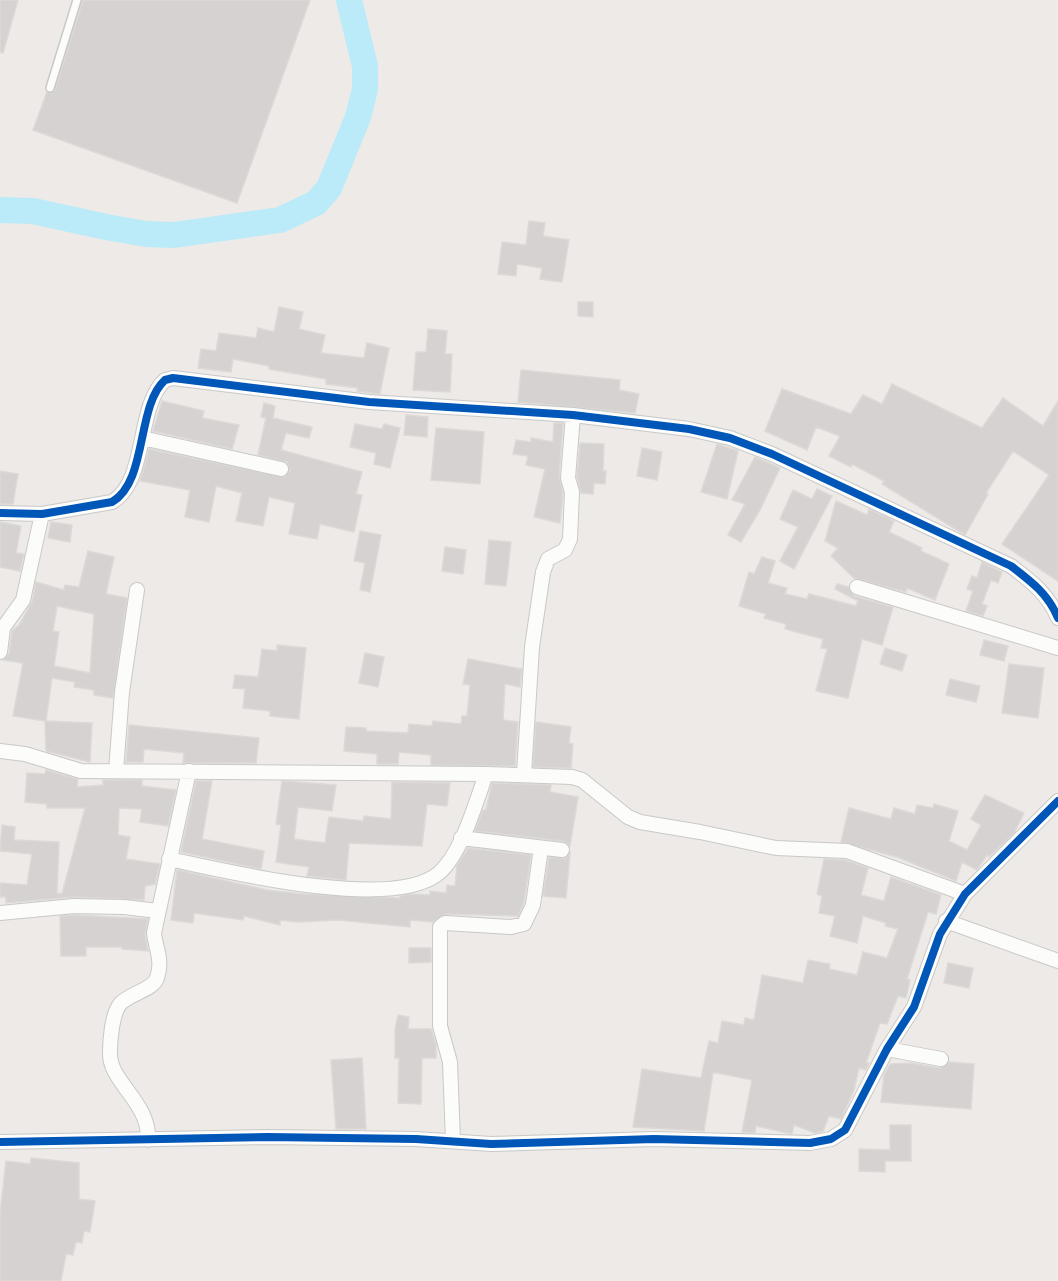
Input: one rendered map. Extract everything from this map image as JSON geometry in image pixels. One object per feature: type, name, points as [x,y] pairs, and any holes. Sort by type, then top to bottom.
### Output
[{"type":"street","points":[[0,513],[42,514],[112,502],[119,498],[129,485],[160,385],[173,378],[369,402],[573,415],[689,429],[730,438],[772,454],[899,516],[1011,566],[1051,601],[1058,618]]},
{"type":"street","points":[[524,774],[532,647],[543,572],[548,560],[565,550],[570,539],[572,492],[568,478],[573,415]]},
{"type":"street","points":[[142,438],[281,469]]},
{"type":"street","points":[[0,652],[3,628],[23,600],[42,514]]},
{"type":"street","points":[[856,587],[1058,648]]},
{"type":"street","points":[[116,771],[122,692],[137,590]]},
{"type":"street","points":[[0,751],[25,754],[72,770],[189,771],[234,774],[562,776],[582,780],[628,817],[640,822],[776,848],[847,851],[965,894]]},
{"type":"street","points":[[148,1140],[148,1121],[113,1067],[110,1053],[115,1016],[120,1004],[156,980],[161,957],[154,933],[189,771]]},
{"type":"street","points":[[169,859],[319,886],[396,888],[414,886],[439,873],[461,838],[486,774]]},
{"type":"street","points":[[0,1142],[267,1137],[453,1141],[491,1144],[654,1140],[821,1142],[839,1136],[844,1130],[887,1049],[914,1007],[946,921],[965,894],[1058,801]]},
{"type":"street","points":[[461,838],[562,850]]},
{"type":"street","points":[[453,1141],[450,1062],[440,1026],[440,927],[445,923],[511,927],[524,924],[533,905],[541,848]]},
{"type":"street","points":[[0,913],[74,906],[124,907],[158,911]]},
{"type":"street","points":[[946,921],[1058,961]]},
{"type":"street","points":[[887,1049],[941,1059]]},
{"type":"lane","points":[[50,88],[77,0]]},
{"type":"building","points":[[0,0],[18,0],[3,53],[0,52]]},
{"type":"building","points":[[83,0],[310,0],[237,203],[33,130],[47,92],[52,93],[55,90]]},
{"type":"building","points":[[529,221],[545,223],[543,236],[569,240],[562,282],[540,279],[542,268],[517,264],[516,276],[498,274],[502,242],[526,245]]},
{"type":"building","points":[[578,302],[593,302],[593,317],[578,316]]},
{"type":"building","points":[[279,307],[303,312],[299,329],[325,335],[321,353],[364,358],[367,343],[389,348],[380,394],[357,391],[358,388],[326,384],[326,379],[269,369],[269,366],[233,359],[231,372],[198,368],[201,349],[216,351],[219,333],[256,338],[258,328],[274,332]]},
{"type":"building","points":[[428,329],[447,331],[445,354],[452,354],[450,392],[413,390],[416,352],[426,352]]},
{"type":"building","points":[[521,370],[620,380],[619,390],[639,394],[635,413],[518,402]]},
{"type":"building","points":[[892,384],[982,428],[1003,398],[1043,426],[1058,401],[1058,581],[1002,544],[1049,475],[1013,451],[986,493],[988,494],[965,535],[882,484],[884,481],[852,464],[851,467],[829,456],[840,436],[816,427],[807,450],[765,431],[782,389],[851,414],[863,395],[882,404]]},
{"type":"building","points":[[162,401],[204,411],[202,418],[239,425],[232,449],[153,431]]},
{"type":"building","points":[[264,403],[275,406],[273,418],[312,427],[309,438],[286,433],[281,450],[362,472],[356,494],[362,495],[354,532],[320,524],[317,539],[289,534],[295,503],[269,497],[263,526],[236,521],[242,493],[216,486],[209,522],[185,517],[190,490],[140,481],[149,449],[284,477],[290,470],[287,462],[258,455],[266,418],[261,417]]},
{"type":"building","points":[[406,415],[428,417],[427,437],[404,435]]},
{"type":"building","points":[[554,423],[563,423],[559,477],[563,493],[560,523],[534,517],[545,469],[526,465],[528,456],[513,454],[516,440],[531,442],[531,438],[553,442]]},
{"type":"building","points":[[355,424],[382,429],[384,424],[400,428],[390,468],[374,464],[376,453],[350,447]]},
{"type":"building","points":[[436,428],[484,432],[480,484],[431,480]]},
{"type":"building","points":[[580,443],[604,444],[605,484],[594,483],[593,494],[581,493],[577,477]]},
{"type":"building","points":[[717,444],[738,451],[727,499],[701,492]]},
{"type":"building","points":[[642,448],[662,452],[657,480],[637,476]]},
{"type":"building","points":[[755,457],[780,468],[760,510],[741,542],[728,535],[745,504],[732,500]]},
{"type":"building","points":[[0,471],[18,474],[13,504],[0,504]]},
{"type":"building","points":[[817,489],[832,496],[794,569],[780,561],[798,527],[780,519],[793,490],[812,499]]},
{"type":"building","points":[[836,501],[867,515],[869,509],[894,521],[889,532],[949,564],[935,600],[907,588],[906,592],[854,578],[831,556],[838,548],[825,541]]},
{"type":"building","points":[[0,522],[21,526],[16,553],[24,554],[20,571],[0,567]]},
{"type":"building","points":[[51,522],[72,525],[70,542],[48,538]]},
{"type":"building","points":[[360,531],[381,535],[370,592],[360,590],[365,563],[354,561]]},
{"type":"building","points":[[489,540],[511,542],[506,586],[485,584]]},
{"type":"building","points":[[445,547],[466,550],[463,574],[442,571]]},
{"type":"building","points":[[88,551],[114,557],[106,594],[127,598],[113,698],[94,695],[94,690],[74,687],[75,682],[52,678],[46,721],[92,723],[90,762],[46,751],[45,721],[13,716],[23,663],[3,660],[9,654],[12,631],[19,625],[32,602],[36,582],[64,590],[65,585],[79,587]],"holes":[[[57,606],[94,614],[90,673],[54,666],[59,632],[53,631]]]},
{"type":"building","points":[[762,557],[775,561],[768,583],[787,588],[785,594],[807,599],[809,594],[856,606],[858,601],[835,589],[837,584],[848,587],[854,596],[893,607],[882,645],[862,639],[848,698],[816,691],[827,649],[821,648],[823,639],[785,629],[786,624],[764,618],[766,614],[739,606],[749,572],[754,574]]},
{"type":"building","points":[[982,562],[1002,572],[998,583],[991,580],[982,604],[987,606],[983,616],[966,611],[973,591],[967,589],[972,576],[977,578]]},
{"type":"building","points":[[984,640],[1008,646],[1004,661],[980,655]]},
{"type":"building","points":[[277,645],[306,648],[299,719],[270,716],[270,711],[243,708],[245,689],[233,688],[235,675],[258,677],[262,649],[277,651]]},
{"type":"building","points":[[885,648],[907,655],[902,671],[880,664]]},
{"type":"building","points":[[365,653],[384,657],[378,687],[359,683]]},
{"type":"building","points":[[468,659],[522,669],[520,687],[505,684],[503,720],[518,722],[515,766],[431,765],[431,755],[399,752],[398,764],[377,764],[377,754],[344,751],[346,727],[366,728],[366,731],[408,733],[409,724],[432,726],[433,721],[461,724],[462,716],[467,716],[470,685],[463,684]]},
{"type":"building","points":[[1009,664],[1044,668],[1038,718],[1002,713]]},
{"type":"building","points":[[950,679],[980,686],[976,702],[946,695]]},
{"type":"building","points":[[536,722],[571,727],[569,743],[573,744],[571,768],[533,767]]},
{"type":"building","points":[[129,725],[259,738],[256,763],[183,763],[184,753],[144,749],[143,762],[126,762]]},
{"type":"building","points":[[46,770],[78,779],[77,787],[103,785],[103,780],[142,780],[142,786],[176,790],[168,826],[140,822],[142,809],[119,808],[118,835],[130,837],[126,859],[160,864],[155,884],[145,886],[144,900],[74,897],[6,903],[6,897],[0,897],[0,883],[27,885],[32,854],[0,851],[2,825],[15,827],[14,840],[59,842],[57,893],[62,894],[85,808],[47,808],[47,804],[25,802],[27,773],[45,774]]},
{"type":"building","points":[[196,781],[212,781],[202,839],[264,851],[261,869],[181,852]]},
{"type":"building","points":[[282,781],[336,785],[332,811],[298,807],[294,839],[325,843],[329,817],[363,821],[364,816],[391,819],[392,782],[450,783],[447,806],[427,804],[422,846],[349,843],[346,880],[307,876],[309,867],[276,862],[281,825],[276,824]]},
{"type":"building","points":[[492,783],[551,785],[550,792],[578,797],[570,846],[563,841],[475,831],[483,810],[486,810]]},
{"type":"building","points":[[985,795],[1024,813],[1014,833],[989,857],[987,855],[977,870],[962,862],[956,881],[897,857],[841,842],[849,808],[891,819],[894,808],[915,814],[917,805],[933,808],[934,804],[958,811],[949,841],[967,850],[981,825],[971,819]]},
{"type":"building","points":[[468,848],[531,855],[524,902],[518,916],[446,914],[433,922],[410,920],[410,927],[338,920],[298,922],[280,920],[280,925],[244,916],[243,920],[194,913],[193,923],[171,920],[177,870],[267,890],[303,894],[400,898],[400,896],[409,894],[430,895],[430,891],[446,893],[447,885],[455,886],[457,866]]},
{"type":"building","points":[[570,853],[566,898],[543,896],[549,857],[565,858]]},
{"type":"building","points":[[824,859],[845,860],[868,868],[861,895],[884,901],[891,877],[941,895],[936,914],[928,912],[907,979],[910,980],[906,998],[898,996],[887,1024],[880,1023],[866,1063],[869,1063],[866,1070],[859,1068],[854,1090],[841,1119],[829,1116],[823,1131],[815,1133],[794,1125],[792,1134],[756,1126],[755,1133],[742,1132],[752,1080],[713,1073],[704,1131],[633,1127],[642,1069],[701,1078],[709,1041],[718,1043],[722,1021],[744,1025],[745,1018],[754,1020],[762,975],[803,983],[808,960],[830,964],[829,969],[857,975],[863,952],[887,958],[898,929],[885,926],[886,923],[863,916],[857,943],[830,936],[835,916],[819,913],[822,896],[817,894]]},
{"type":"building","points":[[60,916],[148,919],[145,934],[148,951],[122,949],[122,947],[86,947],[86,956],[61,956]]},
{"type":"building","points":[[409,948],[431,948],[431,962],[409,963]]},
{"type":"building","points":[[948,963],[973,968],[969,988],[944,983]]},
{"type":"building","points":[[398,1015],[409,1017],[408,1029],[431,1029],[436,1044],[436,1058],[422,1058],[421,1104],[398,1103],[399,1058],[395,1058],[395,1029]]},
{"type":"building","points":[[362,1058],[366,1129],[336,1129],[331,1060]]},
{"type":"building","points":[[949,1062],[974,1064],[971,1109],[881,1102],[884,1075],[890,1064],[911,1063],[940,1068]]},
{"type":"building","points":[[890,1125],[911,1125],[911,1161],[885,1161],[885,1172],[859,1171],[859,1149],[890,1150]]},
{"type":"building","points":[[31,1158],[79,1163],[79,1199],[95,1201],[90,1232],[84,1231],[82,1243],[76,1242],[73,1255],[66,1254],[61,1281],[0,1281],[0,1214],[6,1161],[30,1164]]},
{"type":"waterway","points":[[0,210],[33,211],[146,234],[174,235],[280,220],[316,203],[329,188],[358,117],[365,89],[365,66],[349,0]]},
{"type":"cycle path","points":[[0,513],[42,514],[112,502],[123,492],[131,478],[156,392],[165,380],[173,378],[369,402],[573,415],[689,429],[730,438],[772,454],[1011,566],[1044,595],[1058,618]]},
{"type":"cycle path","points":[[0,1142],[267,1137],[416,1139],[491,1144],[654,1139],[810,1143],[831,1139],[845,1130],[887,1049],[914,1007],[940,934],[965,894],[1058,801]]}]
